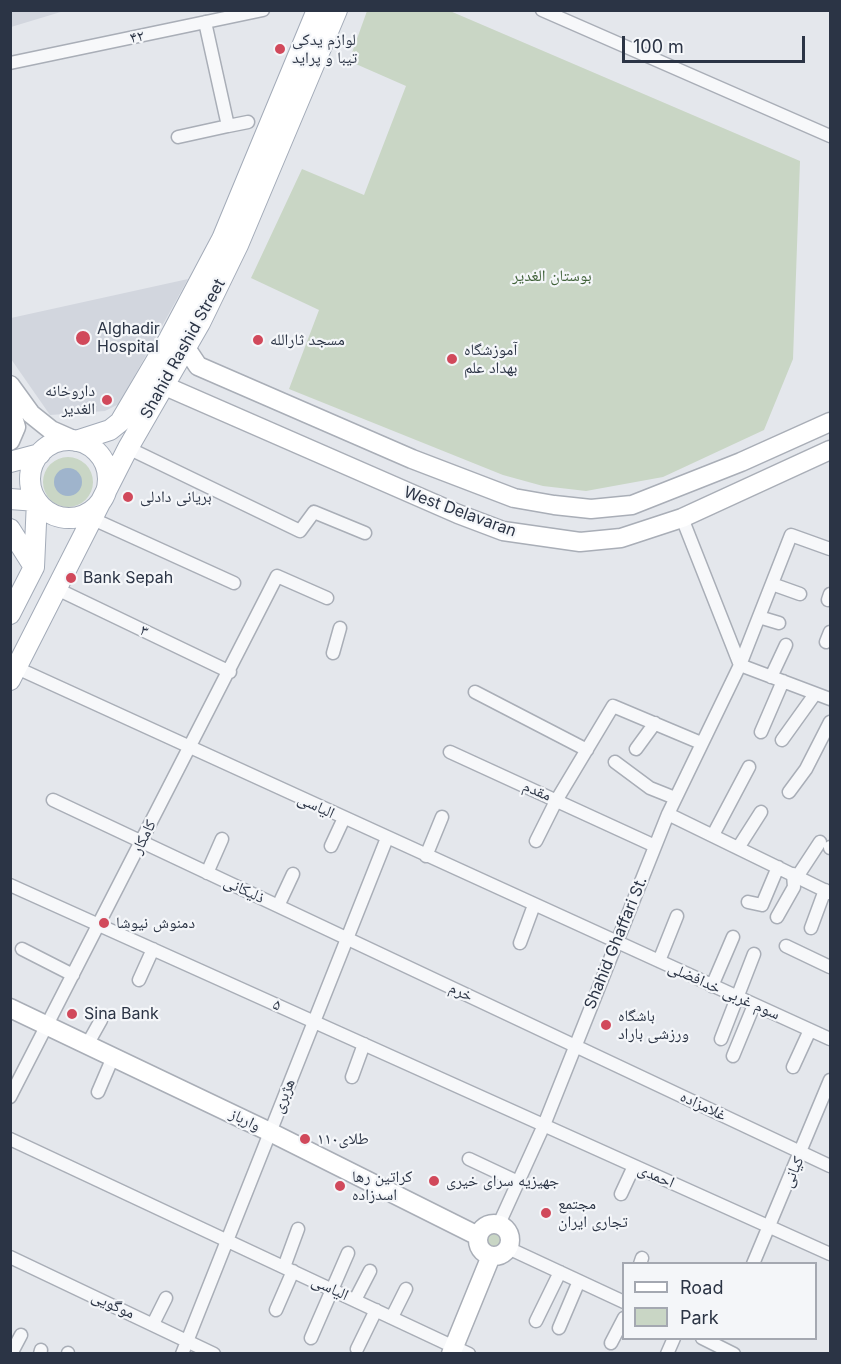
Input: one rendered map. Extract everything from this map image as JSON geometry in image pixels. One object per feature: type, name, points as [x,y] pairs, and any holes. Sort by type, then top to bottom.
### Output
[{"type":"main road","name":"Shahid Rashid Street","points":[[76,441],[110,430],[120,422],[174,332],[222,238],[317,10]]},
{"type":"main road","name":"Shahid Rashid Street","points":[[14,674],[128,448],[186,348],[238,245],[337,10]]},
{"type":"main road","name":"West Delavaran","points":[[186,348],[198,366],[412,459],[514,498],[554,506],[591,509],[632,505],[741,462],[831,422]]},
{"type":"main road","points":[[10,385],[31,414],[51,430],[87,444],[104,461],[108,484],[104,495],[92,511],[72,518],[52,514],[37,501],[33,492],[31,472],[40,454],[50,445],[63,441],[76,441]]},
{"type":"main road","name":"West Delavaran","points":[[165,386],[401,491],[503,531],[580,542],[621,538],[682,518],[831,450]]},
{"type":"main road","points":[[10,407],[16,427],[10,441]]},
{"type":"main road","points":[[10,462],[40,454]]},
{"type":"main road","points":[[10,499],[37,501]]},
{"type":"main road","points":[[10,614],[34,567],[37,501]]},
{"type":"main road","points":[[10,529],[34,567]]},
{"type":"main road","name":"وارباز","points":[[10,1008],[270,1132],[478,1236]]},
{"type":"main road","points":[[458,1351],[509,1234],[499,1224],[484,1227],[478,1236],[482,1251],[500,1252]]},
{"type":"street","name":"۴۲","points":[[10,63],[263,10]]},
{"type":"street","points":[[542,10],[831,136]]},
{"type":"street","points":[[205,22],[228,126]]},
{"type":"street","points":[[178,137],[248,122]]},
{"type":"street","points":[[128,448],[300,531],[314,512],[364,533]]},
{"type":"street","points":[[682,518],[740,665],[831,699]]},
{"type":"street","points":[[93,519],[234,583]]},
{"type":"street","name":"Shahid Ghaffari St.","points":[[499,1224],[544,1125],[668,814],[740,665],[790,535],[831,549]]},
{"type":"street","name":"کامکار","points":[[10,1097],[189,747],[230,672],[277,576],[327,598]]},
{"type":"street","points":[[772,584],[800,594]]},
{"type":"street","name":"۳","points":[[57,589],[230,672]]},
{"type":"street","points":[[759,617],[778,623]]},
{"type":"street","points":[[333,653],[340,628]]},
{"type":"street","points":[[761,732],[786,645]]},
{"type":"street","name":"الیاسی","points":[[14,674],[189,747],[617,942]]},
{"type":"street","points":[[475,692],[587,750]]},
{"type":"street","points":[[782,740],[816,694]]},
{"type":"street","name":"مقدم","points":[[450,752],[556,801],[613,706],[655,723]]},
{"type":"street","points":[[789,792],[806,769],[831,722]]},
{"type":"street","points":[[636,749],[655,723],[701,743]]},
{"type":"street","points":[[615,762],[650,788],[675,798]]},
{"type":"street","points":[[712,835],[749,767]]},
{"type":"street","name":"ذلیکانی","points":[[53,800],[347,938]]},
{"type":"street","points":[[536,841],[556,801],[655,846]]},
{"type":"street","points":[[738,848],[761,812]]},
{"type":"street","points":[[668,814],[828,891],[811,928]]},
{"type":"street","points":[[331,846],[344,818]]},
{"type":"street","points":[[426,856],[442,818]]},
{"type":"street","name":"هژبری","points":[[182,1353],[387,838]]},
{"type":"street","points":[[207,873],[222,839]]},
{"type":"street","points":[[777,917],[794,887],[795,876],[827,846]]},
{"type":"street","points":[[748,902],[762,905],[778,867]]},
{"type":"street","points":[[278,906],[293,874]]},
{"type":"street","name":"۵","points":[[10,885],[544,1125]]},
{"type":"street","points":[[520,943],[534,905]]},
{"type":"street","points":[[659,961],[677,916]]},
{"type":"street","name":"خرم","points":[[347,938],[575,1046]]},
{"type":"street","points":[[712,986],[733,938]]},
{"type":"street","name":"سوم غربی خدافضلی","points":[[617,942],[831,1039]]},
{"type":"street","points":[[786,946],[831,968]]},
{"type":"street","points":[[22,949],[73,975]]},
{"type":"street","points":[[139,980],[153,949]]},
{"type":"street","points":[[721,1039],[754,954]]},
{"type":"street","points":[[733,1056],[754,1005]]},
{"type":"street","points":[[87,1045],[101,1020]]},
{"type":"street","points":[[793,1067],[810,1030]]},
{"type":"street","points":[[352,1077],[364,1044]]},
{"type":"street","name":"غلامزاده","points":[[575,1046],[831,1166]]},
{"type":"street","points":[[98,1092],[113,1057]]},
{"type":"street","name":"کیانی","points":[[753,1262],[831,1080]]},
{"type":"street","name":"احمدی","points":[[544,1125],[831,1254]]},
{"type":"street","name":"الیاسی","points":[[10,1139],[392,1317],[458,1351]]},
{"type":"street","points":[[469,1159],[518,1182]]},
{"type":"street","points":[[621,1194],[634,1166]]},
{"type":"street","points":[[276,1310],[298,1229]]},
{"type":"street","points":[[500,1252],[560,1272],[622,1301]]},
{"type":"street","points":[[311,1338],[348,1253]]},
{"type":"street","name":"موگویی","points":[[10,1257],[214,1353]]},
{"type":"street","points":[[355,1300],[370,1271]]},
{"type":"street","points":[[536,1321],[560,1272]]},
{"type":"street","points":[[560,1328],[579,1281]]},
{"type":"street","points":[[392,1317],[406,1289]]},
{"type":"street","points":[[153,1324],[166,1298]]},
{"type":"street","points":[[357,1349],[376,1310]]},
{"type":"street","points":[[611,1343],[622,1322]]},
{"type":"street","points":[[11,1353],[21,1335]]},
{"type":"street","points":[[717,1346],[734,1353]]},
{"type":"shaded area","points":[[11,10],[64,10],[64,11],[11,27]]},
{"type":"shaded area","name":"Alghadir Hospital","points":[[188,279],[119,404],[105,411],[50,415],[11,359],[11,318]]},
{"type":"green space","name":"بوستان الغدیر","points":[[367,11],[450,11],[800,161],[793,359],[764,430],[663,477],[586,491],[543,486],[503,475],[289,389],[319,310],[251,278],[302,169],[364,195],[406,86],[349,61]]},
{"type":"green space","points":[[63,457],[73,457],[86,464],[93,477],[93,487],[86,500],[73,507],[63,507],[54,503],[47,496],[43,487],[43,477],[47,468],[54,461]]},
{"type":"green space","points":[[494,1229],[502,1232],[505,1240],[502,1248],[494,1251],[486,1248],[483,1240],[486,1232]]},
{"type":"water","points":[[68,468],[78,472],[82,482],[78,492],[68,496],[58,492],[54,482],[58,472]]},
{"type":"place","name":"لوازم یدکی تیبا و پراید","points":[[280,49]]},
{"type":"place","name":"Alghadir Hospital","points":[[83,338]]},
{"type":"place","name":"مسجد ثارالله","points":[[258,340]]},
{"type":"place","name":"آموزشگاه بهداد علم","points":[[452,359]]},
{"type":"place","name":"داروخانه الغدیر","points":[[107,400]]},
{"type":"place","name":"بریانی دادلی","points":[[128,497]]},
{"type":"place","name":"Bank Sepah","points":[[71,578]]},
{"type":"place","name":"دمنوش نیوشا","points":[[104,923]]},
{"type":"place","name":"Sina Bank","points":[[72,1014]]},
{"type":"place","name":"باشگاه ورزشی باراد","points":[[606,1025]]},
{"type":"place","name":"طلای۱۱۰","points":[[305,1139]]},
{"type":"place","name":"جهیزیه سرای خیری","points":[[434,1181]]},
{"type":"place","name":"کراتین رها اسدزاده","points":[[340,1186]]},
{"type":"place","name":"مجتمع تجاری ایران","points":[[546,1213]]}]
